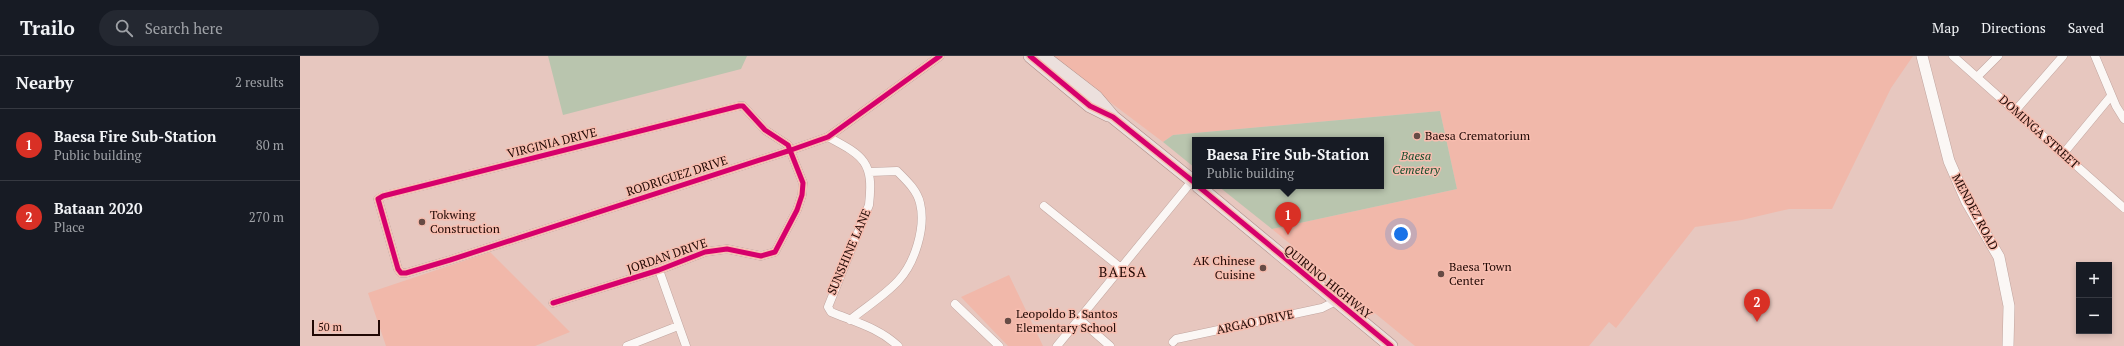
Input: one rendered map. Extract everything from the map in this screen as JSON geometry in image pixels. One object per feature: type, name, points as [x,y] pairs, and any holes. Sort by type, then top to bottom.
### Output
[{"type":"main road","name":"QUIRINO HIGHWAY","points":[[1030,56],[1090,106],[1113,117]]},
{"type":"main road","name":"QUIRINO HIGHWAY","points":[[1043,56],[1096,97],[1113,117],[1192,181]]},
{"type":"main road","name":"QUIRINO HIGHWAY","points":[[1202,189],[1391,346]]},
{"type":"street","name":"RODRIGUEZ DRIVE","points":[[401,272],[406,273],[450,260],[828,137],[940,56]]},
{"type":"street","name":"MENDEZ ROAD","points":[[1922,56],[1949,162],[1967,202],[1999,257],[2009,306],[2008,346]]},
{"type":"street","name":"DOMINGA STREET","points":[[1953,56],[2124,208]]},
{"type":"street","points":[[1977,78],[1998,56]]},
{"type":"street","points":[[2015,111],[2063,56]]},
{"type":"street","points":[[2094,56],[2111,96],[2124,119]]},
{"type":"street","points":[[2063,154],[2111,96]]},
{"type":"street","name":"VIRGINIA DRIVE","points":[[401,272],[398,269],[378,204],[378,199],[383,196],[739,106],[747,110],[765,130],[788,145],[791,150]]},
{"type":"street","points":[[828,137],[849,148],[864,162],[870,172],[897,171],[915,192],[920,202],[922,221],[916,246],[908,265],[899,280],[850,320]]},
{"type":"street","name":"JORDAN DRIVE","points":[[553,303],[659,270],[715,249],[727,249],[761,256],[776,252],[802,195],[803,183],[791,150]]},
{"type":"street","name":"SUNSHINE LANE","points":[[870,172],[869,205],[828,304],[831,312],[871,327],[888,337],[898,346]]},
{"type":"street","points":[[1057,346],[1121,268],[1192,186]]},
{"type":"street","points":[[1044,206],[1121,268]]},
{"type":"street","points":[[659,270],[686,346]]},
{"type":"street","name":"ARGAO DRIVE","points":[[1173,342],[1176,339],[1322,308],[1336,301]]},
{"type":"street","points":[[956,304],[999,346]]},
{"type":"street","points":[[1079,319],[1110,346]]},
{"type":"street","points":[[627,346],[678,326]]},
{"type":"shaded area","points":[[1049,56],[1913,56],[1891,88],[1832,209],[1789,209],[1742,220],[1695,227],[1616,328],[1609,322],[1589,346],[1415,346],[1272,229],[1457,189],[1440,111],[1173,135],[1163,142]]},
{"type":"shaded area","points":[[490,252],[570,332],[535,346],[386,346],[368,293]]},
{"type":"shaded area","name":"Leopoldo B. Santos Elementary School","points":[[1009,275],[1043,346],[1008,346],[961,297]]},
{"type":"green space","points":[[548,56],[747,56],[741,69],[563,115]]},
{"type":"green space","name":"Baesa Cemetery","points":[[1440,111],[1457,189],[1272,229],[1222,189],[1384,189],[1384,137],[1192,137],[1192,166],[1163,142],[1173,135]]},
{"type":"cycle path","points":[[553,303],[659,270],[705,252],[727,249],[761,256],[775,252],[797,210],[802,195],[803,183],[788,145],[765,130],[743,106],[739,106],[383,196],[378,199],[398,269],[401,273],[406,273],[450,260],[791,150],[828,137],[940,56]]},
{"type":"cycle path","points":[[1030,56],[1090,106],[1113,117],[1192,181]]},
{"type":"cycle path","points":[[1202,189],[1391,346]]},
{"type":"place","name":"Baesa Crematorium","points":[[1417,136]]},
{"type":"place","name":"Tokwing Construction","points":[[422,222]]},
{"type":"place","name":"Baesa Fire Sub-Station","points":[[1288,235]]},
{"type":"place","name":"AK Chinese Cuisine","points":[[1263,268]]},
{"type":"place","name":"Baesa Town Center","points":[[1441,274]]},
{"type":"place","name":"Leopoldo B. Santos Elementary School","points":[[1008,321]]},
{"type":"place","name":"Bataan 2020","points":[[1757,322]]},
{"type":"district","name":"BAESA","points":[[1123,272]]}]
